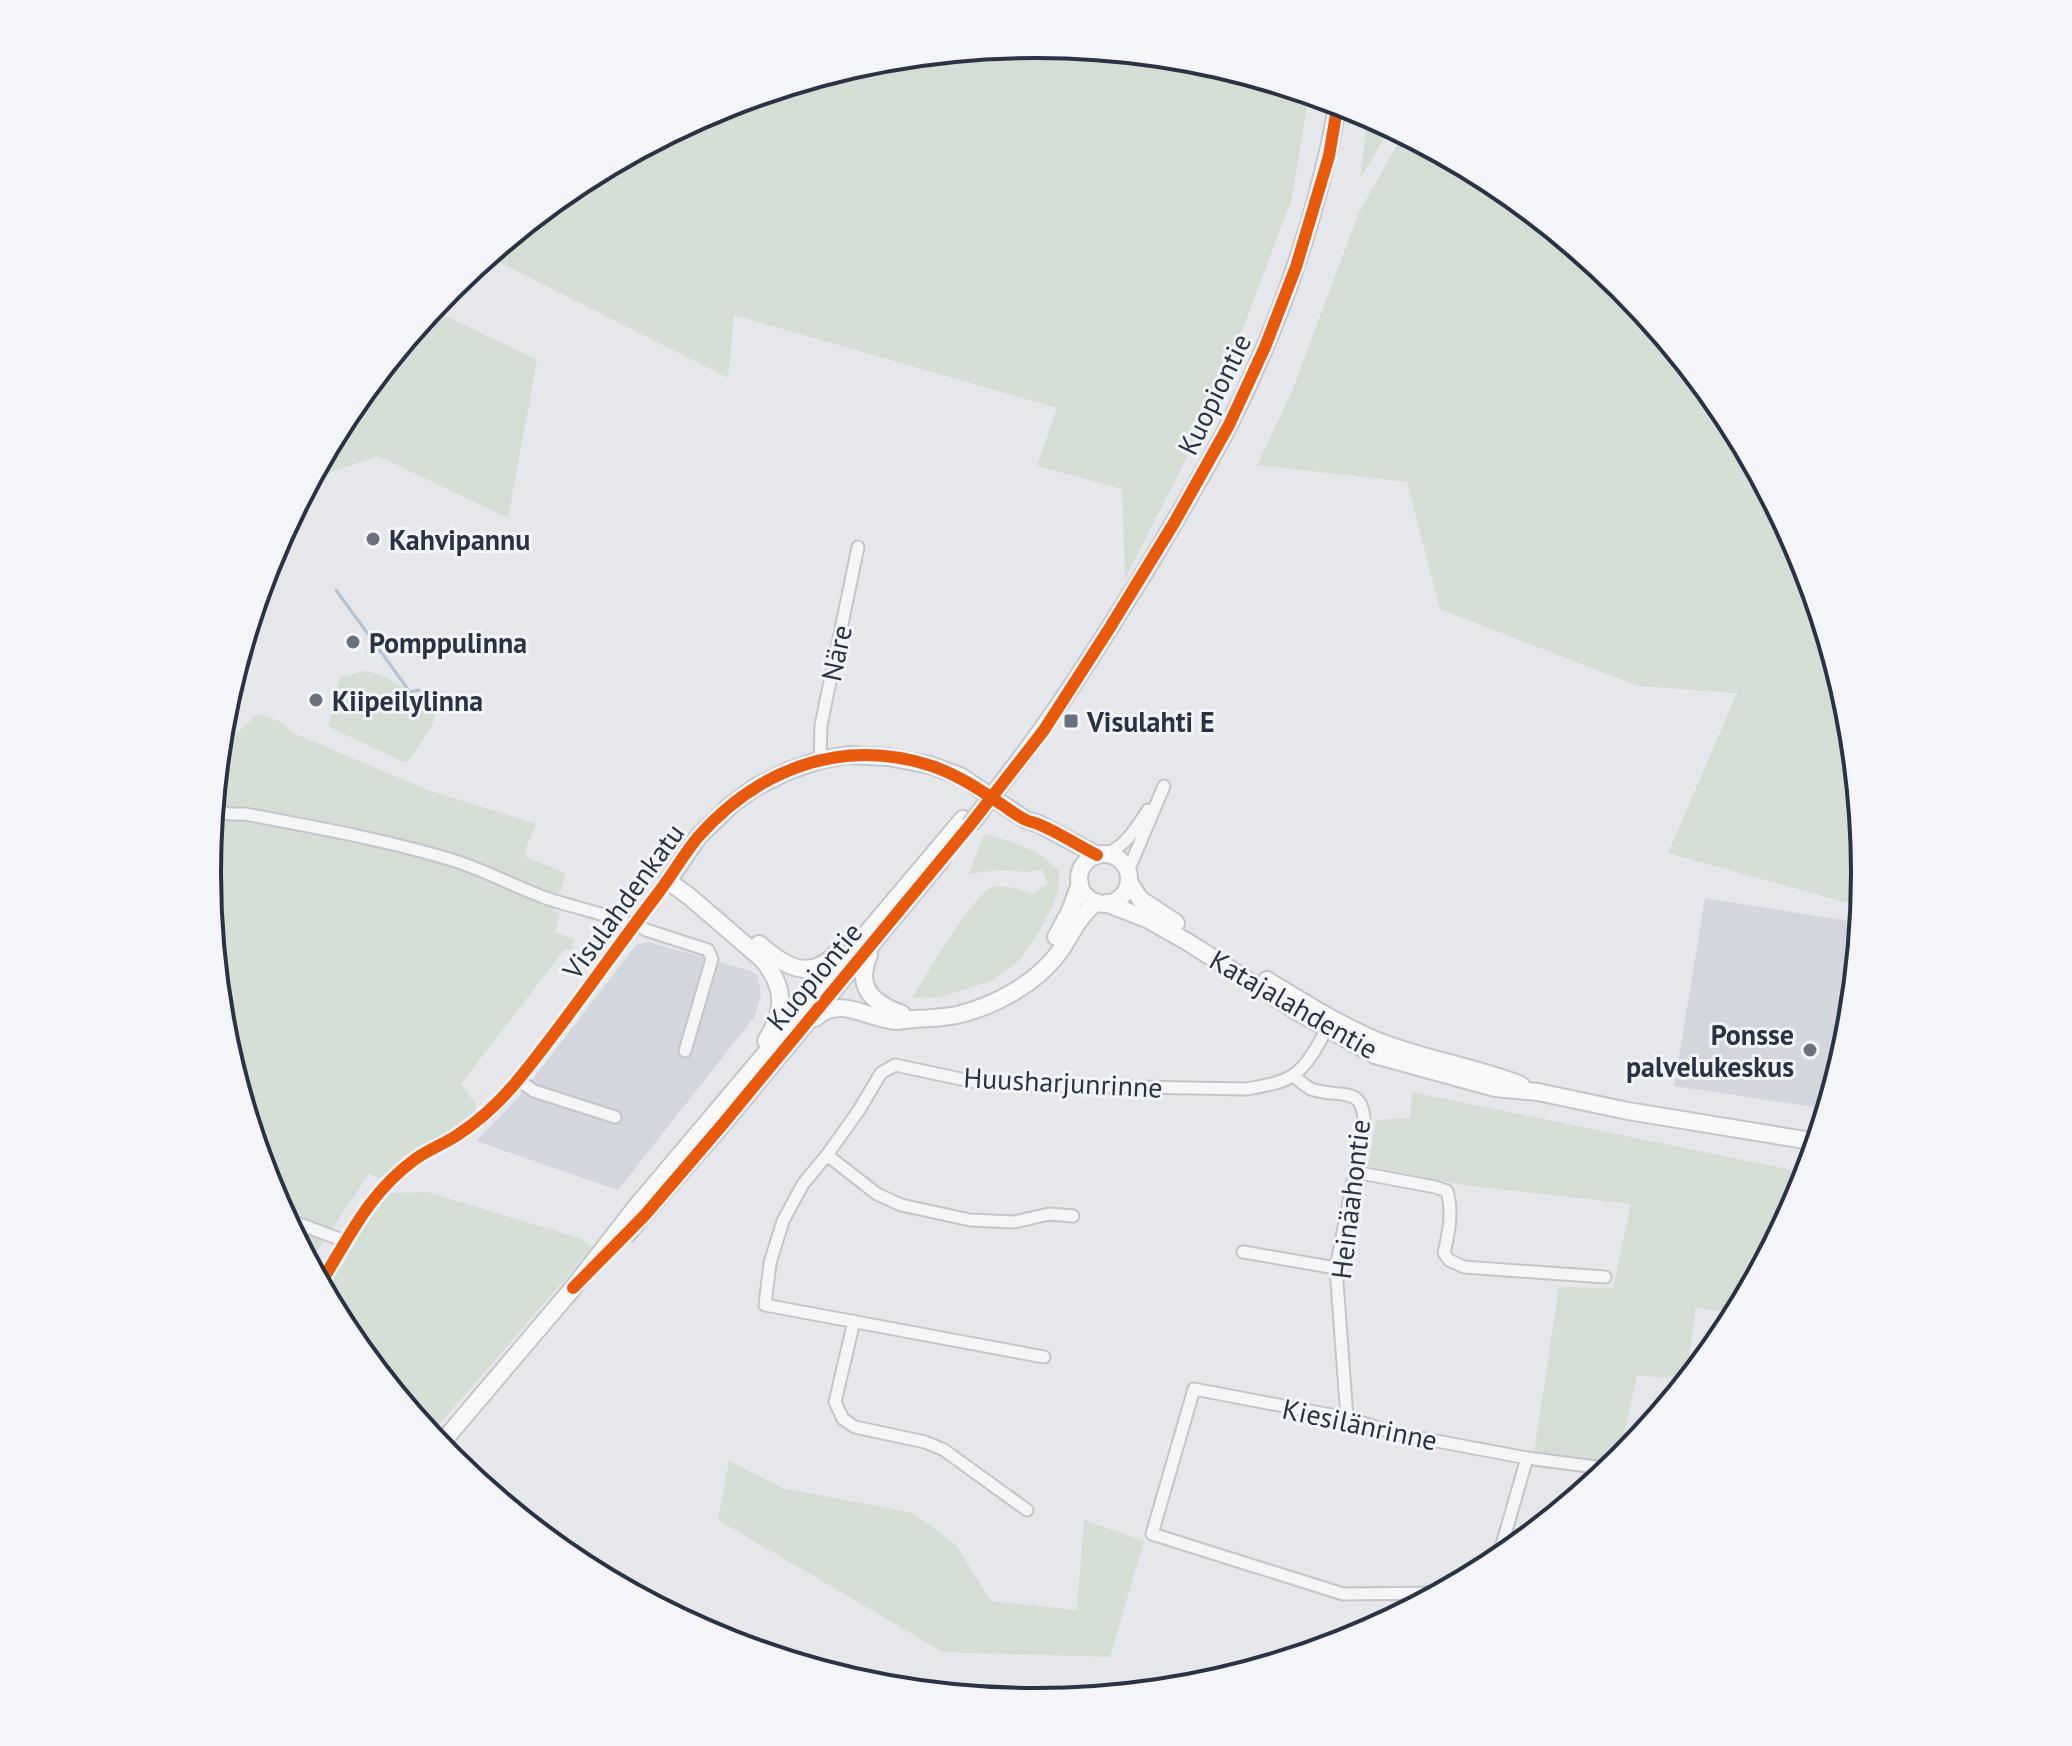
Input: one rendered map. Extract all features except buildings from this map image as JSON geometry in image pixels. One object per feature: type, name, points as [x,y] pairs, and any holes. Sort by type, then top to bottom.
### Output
[{"type":"street","name":"Kuopiontie","points":[[448,1436],[573,1288],[636,1207],[908,892],[1075,681],[1174,523],[1229,425],[1265,347],[1296,267],[1329,156],[1336,115]]},
{"type":"street","name":"Näre","points":[[820,760],[821,725],[858,547]]},
{"type":"street","name":"Visulahdenkatu","points":[[326,1273],[365,1208],[397,1174],[421,1155],[453,1138],[488,1113],[518,1080],[698,837],[754,788],[820,760],[848,755],[888,757],[930,765],[960,776],[1026,820],[1102,854]]},
{"type":"street","points":[[788,1045],[819,1014],[831,1008],[848,1008],[899,1021],[940,1018],[971,1011],[998,1000],[1012,992],[1044,970],[1085,911],[1116,900],[1125,893],[1128,876],[1164,786],[1127,841],[1118,849],[1088,860],[1082,867],[1080,884],[1070,911],[1055,939],[1012,992]]},
{"type":"street","points":[[224,813],[245,814],[394,844],[491,873],[538,895],[708,950],[712,959],[685,1051]]},
{"type":"street","name":"Visulahdenkatu","points":[[1026,820],[1034,830],[1076,857],[1082,867]]},
{"type":"street","points":[[1102,854],[1116,856],[1123,862],[1128,876]]},
{"type":"street","points":[[671,876],[787,965],[805,969],[830,962],[863,923],[908,892]]},
{"type":"street","points":[[671,876],[690,897],[763,960],[775,978],[781,996],[775,1025],[720,1108]]},
{"type":"street","name":"Katajalahdentie","points":[[1128,876],[1140,899],[1155,910],[1375,1055],[1495,1088],[1538,1092],[1628,1111],[1806,1140]]},
{"type":"street","points":[[1080,884],[1083,892],[1101,903]]},
{"type":"street","name":"Kuopiontie","points":[[573,1288],[645,1215],[788,1045],[908,892]]},
{"type":"street","points":[[908,892],[870,953],[863,974],[868,992],[874,999],[915,1019]]},
{"type":"street","name":"Katajalahdentie","points":[[1101,903],[1149,920],[1329,1024]]},
{"type":"street","points":[[1293,1075],[1305,1063],[1329,1024]]},
{"type":"street","name":"Huusharjunrinne","points":[[1044,1357],[765,1305],[770,1263],[783,1221],[803,1184],[859,1110],[881,1073],[895,1065],[975,1082],[1247,1089],[1266,1086],[1293,1075]]},
{"type":"street","name":"Heinäahontie","points":[[1293,1075],[1314,1090],[1345,1093],[1357,1099],[1364,1110],[1364,1125],[1336,1268],[1347,1418]]},
{"type":"street","points":[[518,1080],[534,1091],[615,1117]]},
{"type":"street","points":[[827,1155],[877,1194],[901,1205],[970,1220],[1014,1222],[1049,1214],[1073,1216]]},
{"type":"street","points":[[1355,1172],[1447,1191],[1451,1205],[1444,1253],[1449,1260],[1464,1267],[1605,1277]]},
{"type":"street","points":[[301,1225],[345,1241]]},
{"type":"street","points":[[1243,1252],[1336,1268]]},
{"type":"street","points":[[854,1321],[835,1402],[843,1419],[855,1427],[925,1442],[944,1450],[1027,1510]]},
{"type":"street","name":"Kiesilänrinne","points":[[1416,1593],[1343,1594],[1152,1534],[1194,1389],[1347,1418],[1394,1433],[1527,1458],[1593,1467]]},
{"type":"street","points":[[1503,1541],[1527,1458]]},
{"type":"shaded area","points":[[983,60],[1089,60],[1195,74],[1307,105],[1292,198],[1217,398],[1125,579],[1122,489],[1037,466],[1057,408],[734,315],[728,378],[498,261],[583,195],[676,142],[774,101],[877,74]]},
{"type":"shaded area","points":[[1366,128],[1384,137],[1360,179]]},
{"type":"shaded area","points":[[1399,143],[1444,167],[1532,226],[1573,260],[1649,336],[1714,420],[1767,513],[1789,561],[1823,662],[1844,767],[1849,820],[1850,904],[1668,853],[1737,693],[1638,686],[1440,609],[1407,482],[1257,465],[1291,394],[1359,212]]},
{"type":"shaded area","points":[[443,315],[537,360],[508,518],[378,456],[325,474],[389,377]]},
{"type":"shaded area","points":[[364,671],[417,693],[435,695],[438,701],[433,724],[409,760],[404,762],[328,725],[338,695],[337,684],[342,677]]},
{"type":"shaded area","points":[[258,714],[281,722],[293,733],[428,790],[536,824],[525,850],[527,858],[566,873],[553,911],[560,914],[555,932],[574,939],[571,949],[564,950],[461,1084],[476,1105],[475,1114],[424,1145],[385,1177],[369,1174],[316,1253],[283,1185],[264,1135],[237,1032],[228,979],[221,873],[228,767],[234,732]]},
{"type":"shaded area","points":[[984,834],[1025,847],[1059,871],[1053,905],[1019,961],[991,981],[941,997],[912,998],[972,906],[989,889],[1011,887],[1032,894],[1048,884],[1042,869],[969,874]]},
{"type":"shaded area","points":[[1705,898],[1849,921],[1835,1032],[1816,1107],[1674,1086]]},
{"type":"shaded area","points":[[649,942],[751,971],[758,976],[761,996],[755,1016],[618,1190],[476,1141],[519,1097],[636,945]]},
{"type":"shaded area","points":[[1412,1092],[1795,1170],[1767,1233],[1723,1311],[1696,1308],[1688,1362],[1676,1378],[1637,1376],[1624,1437],[1587,1473],[1532,1467],[1559,1287],[1613,1288],[1631,1204],[1462,1185],[1368,1166],[1376,1120],[1410,1118]]},
{"type":"shaded area","points":[[427,1192],[582,1239],[592,1248],[438,1426],[389,1369],[331,1282],[372,1214],[390,1193]]},
{"type":"shaded area","points":[[729,1461],[783,1488],[913,1513],[956,1545],[991,1601],[1077,1610],[1084,1520],[1144,1541],[1110,1657],[943,1652],[718,1520]]},
{"type":"waterway","points":[[336,590],[410,692],[419,690]]},
{"type":"cycle path","points":[[573,1288],[645,1215],[722,1125],[970,825],[1044,730],[1174,523],[1229,425],[1265,347],[1296,267],[1329,156],[1336,115]]},
{"type":"cycle path","points":[[327,1273],[384,1187],[414,1160],[475,1123],[515,1084],[698,837],[722,813],[775,777],[804,765],[835,758],[866,755],[899,758],[951,774],[1023,818],[1097,855]]},
{"type":"place","name":"Kahvipannu","points":[[373,539]]},
{"type":"place","name":"Pomppulinna","points":[[353,642]]},
{"type":"place","name":"Kiipeilylinna","points":[[316,700]]},
{"type":"place","name":"Visulahti E","points":[[1071,721]]},
{"type":"place","name":"Ponsse palvelukeskus","points":[[1810,1050]]}]
